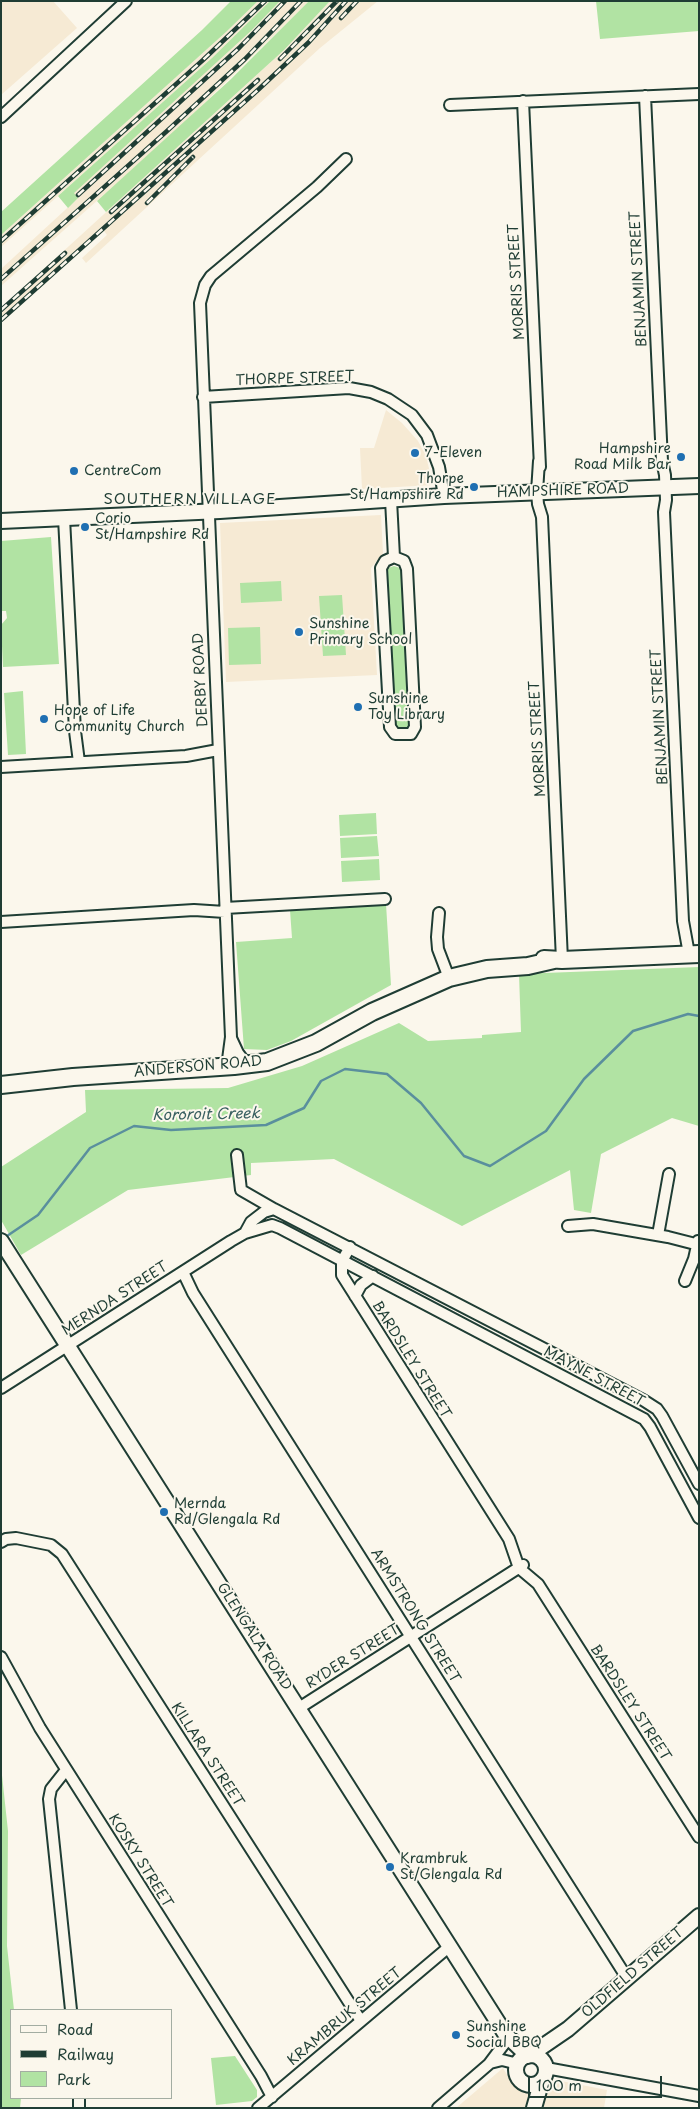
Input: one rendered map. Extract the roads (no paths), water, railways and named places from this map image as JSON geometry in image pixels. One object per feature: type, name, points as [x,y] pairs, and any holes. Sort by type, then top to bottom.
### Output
[{"type":"main road","name":"ANDERSON ROAD","points":[[1,1085],[72,1077],[227,1067],[267,1062],[316,1043],[446,973],[461,962],[499,957],[558,960],[689,954]]},
{"type":"main road","name":"ANDERSON ROAD","points":[[1,1075],[72,1077]]},
{"type":"street","points":[[1,116],[126,1]]},
{"type":"street","points":[[450,105],[699,94]]},
{"type":"street","name":"BENJAMIN STREET","points":[[645,96],[662,461],[659,475],[663,487],[660,500],[664,512],[682,920],[689,954]]},
{"type":"street","name":"MORRIS STREET","points":[[522,101],[540,492],[545,504],[542,517],[558,960]]},
{"type":"street","name":"DERBY ROAD","points":[[227,1067],[231,1037],[200,321],[202,293],[211,276],[318,187],[346,159]]},
{"type":"street","name":"THORPE STREET","points":[[203,396],[349,388],[380,396],[401,407],[412,416],[424,431],[435,452],[444,496]]},
{"type":"street","name":"HAMPSHIRE ROAD","points":[[3,523],[444,496],[699,486]]},
{"type":"street","points":[[391,500],[394,557]]},
{"type":"street","points":[[64,518],[76,763]]},
{"type":"street","points":[[394,557],[404,561],[407,569],[415,727],[411,734],[395,734],[390,727],[381,568],[386,561],[394,557]]},
{"type":"street","points":[[1,767],[186,756],[200,758],[218,753]]},
{"type":"street","points":[[1,922],[385,899]]},
{"type":"street","points":[[439,913],[437,942],[439,956],[446,973]]},
{"type":"street","name":"DERBY ROAD","points":[[231,1037],[238,1053],[247,1065]]},
{"type":"street","name":"MAYNE STREET","points":[[237,1155],[241,1190],[657,1409],[699,1484]]},
{"type":"street","points":[[663,1236],[669,1174]]},
{"type":"street","points":[[245,1233],[251,1222],[264,1212],[274,1209]]},
{"type":"street","points":[[296,1236],[302,1223]]},
{"type":"street","points":[[568,1226],[594,1224],[698,1242],[694,1259],[685,1281]]},
{"type":"street","name":"MAYNE STREET","points":[[245,1233],[272,1225],[296,1236],[644,1419],[699,1518]]},
{"type":"street","name":"MERNDA STREET","points":[[1,1388],[245,1233]]},
{"type":"street","name":"GLENGALA ROAD","points":[[1,1241],[506,2037],[527,2097],[526,2108]]},
{"type":"street","points":[[342,1261],[350,1247]]},
{"type":"street","name":"BARDSLEY STREET","points":[[342,1261],[342,1275],[519,1552],[521,1566],[532,1573],[699,1837]]},
{"type":"street","name":"ARMSTRONG STREET","points":[[180,1273],[613,1954],[630,1975]]},
{"type":"street","name":"BARDSLEY STREET","points":[[355,1296],[361,1285],[373,1276]]},
{"type":"street","points":[[457,1322],[466,1308]]},
{"type":"street","name":"KILLARA STREET","points":[[3,1538],[16,1538],[52,1545],[62,1554],[361,2021]]},
{"type":"street","name":"RYDER STREET","points":[[299,1708],[521,1566]]},
{"type":"street","name":"KOSKY STREET","points":[[1,1657],[40,1728],[274,2096]]},
{"type":"street","points":[[68,1773],[50,1789],[49,1799],[71,2009]]},
{"type":"street","name":"OLDFIELD STREET","points":[[529,2055],[568,2029],[699,1916]]},
{"type":"street","name":"KRAMBRUK STREET","points":[[258,2108],[450,1946]]},
{"type":"street","name":"OLDFIELD STREET","points":[[544,2071],[550,2052],[568,2029]]},
{"type":"street","points":[[438,2108],[489,2064],[506,2037]]},
{"type":"street","name":"GLENGALA ROAD","points":[[506,2037],[529,2055]]},
{"type":"street","points":[[517,2072],[517,2066],[520,2061],[529,2055],[539,2057],[544,2071],[534,2108]]},
{"type":"street","points":[[489,2064],[503,2060],[517,2072],[525,2083],[533,2085],[544,2071]]},
{"type":"street","points":[[544,2071],[699,2096]]},
{"type":"waterway","name":"Kororoit Creek","points":[[4,1238],[38,1215],[90,1148],[134,1126],[171,1130],[266,1125],[304,1108],[321,1081],[345,1069],[387,1074],[421,1103],[464,1156],[490,1166],[546,1131],[584,1079],[633,1031],[688,1014],[699,1016]]},
{"type":"railway","points":[[1,241],[203,60],[265,1]]},
{"type":"railway","points":[[78,195],[239,48],[285,1]]},
{"type":"railway","points":[[1,279],[245,59],[301,1]]},
{"type":"railway","points":[[280,59],[337,1]]},
{"type":"railway","points":[[1,320],[259,89],[309,42],[346,1]]},
{"type":"railway","points":[[341,18],[357,1]]},
{"type":"railway","points":[[111,212],[258,80]]},
{"type":"railway","points":[[147,203],[193,157]]},
{"type":"railway","points":[[1,310],[65,253]]},
{"type":"place","name":"7-Eleven","points":[[415,453]]},
{"type":"place","name":"Hampshire Road Milk Bar","points":[[681,457]]},
{"type":"place","name":"CentreCom","points":[[74,471]]},
{"type":"place","name":"Thorpe St/Hampshire Rd","points":[[474,487]]},
{"type":"place","name":"Corio St/Hampshire Rd","points":[[85,527]]},
{"type":"place","name":"Sunshine Primary School","points":[[299,632]]},
{"type":"place","name":"Sunshine Toy Library","points":[[358,707]]},
{"type":"place","name":"Hope of Life Community Church","points":[[44,719]]},
{"type":"place","name":"Mernda Rd/Glengala Rd","points":[[164,1512]]},
{"type":"place","name":"Krambruk St/Glengala Rd","points":[[390,1867]]},
{"type":"place","name":"Sunshine Social BBQ","points":[[456,2035]]},
{"type":"district","name":"SOUTHERN VILLAGE","points":[[190,500]]}]
